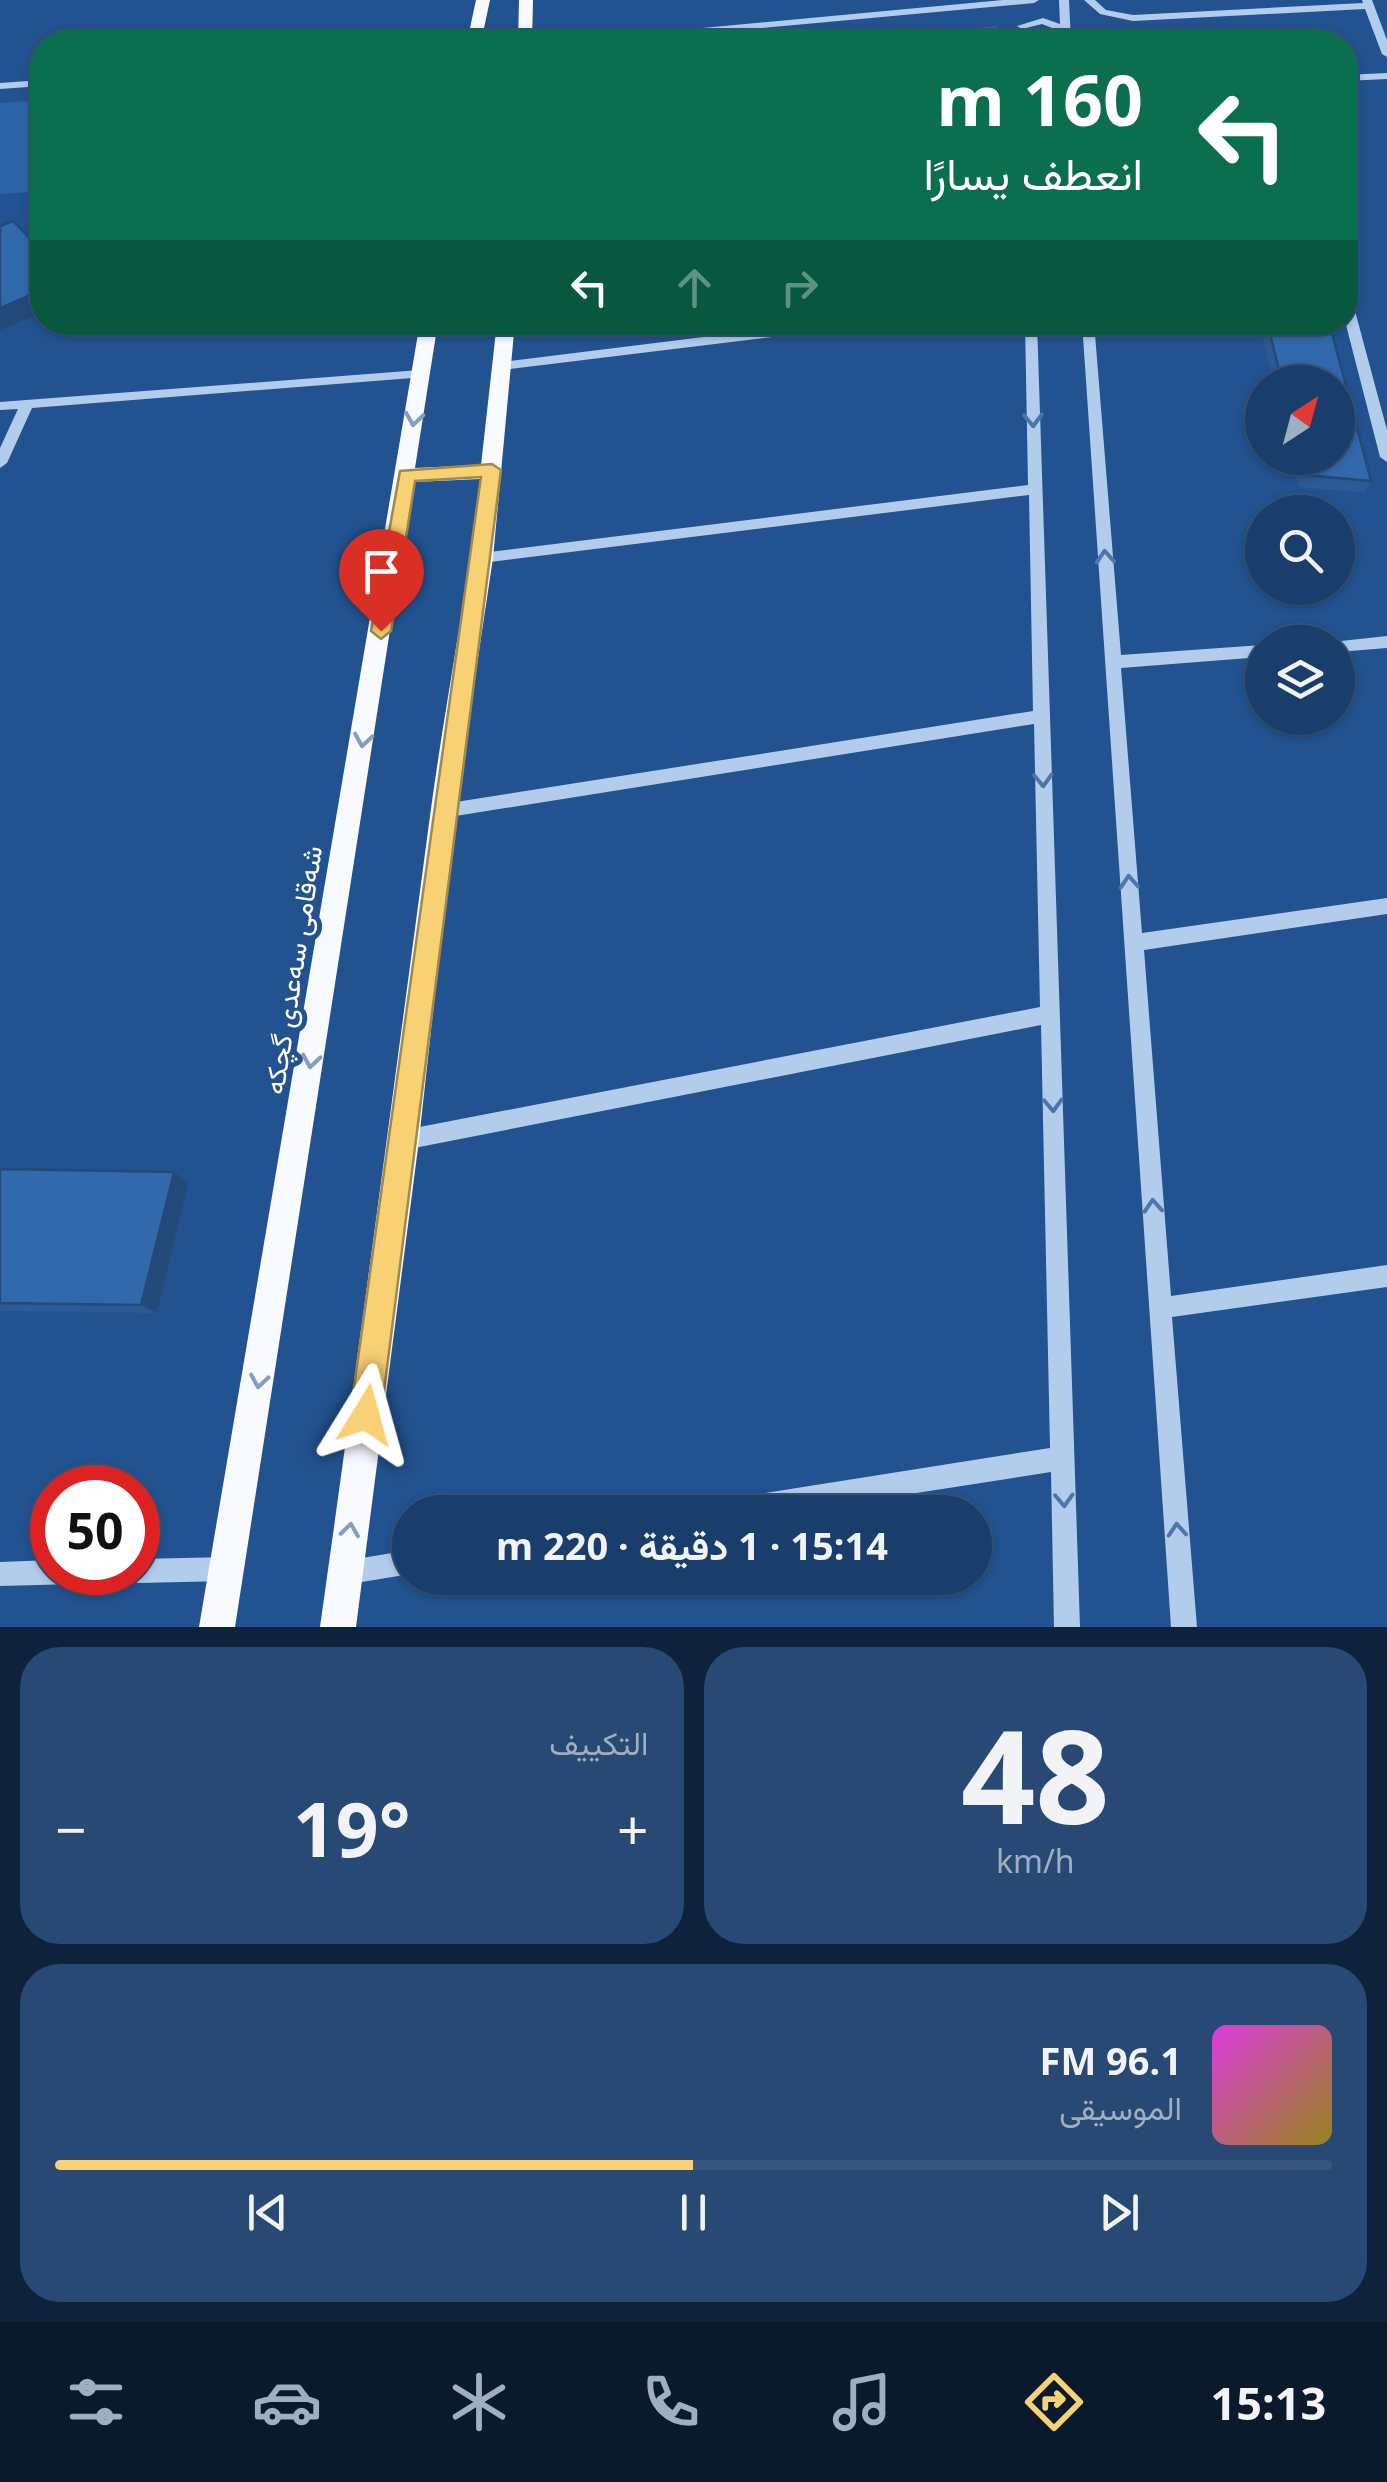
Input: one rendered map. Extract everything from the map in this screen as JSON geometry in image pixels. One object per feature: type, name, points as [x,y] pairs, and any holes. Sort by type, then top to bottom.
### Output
[{"type":"main road","points":[[477,30],[483,0]]},
{"type":"main road","points":[[525,30],[526,0]]},
{"type":"main road","name":"شەقامی سەعدی گچکە","points":[[218,1627],[427,335]]},
{"type":"main road","points":[[338,1627],[404,1140],[443,811],[482,558],[505,335]]},
{"type":"main road","points":[[406,475],[492,470]]},
{"type":"street","points":[[712,30],[1034,0]]},
{"type":"street","points":[[1022,26],[1044,21],[1065,29],[1064,0]]},
{"type":"street","points":[[1089,0],[1102,12],[1133,18],[1368,3],[1387,54]]},
{"type":"street","points":[[1022,1],[1022,30]]},
{"type":"street","points":[[1358,77],[1387,76]]},
{"type":"street","points":[[0,86],[30,84]]},
{"type":"street","points":[[502,366],[756,335]]},
{"type":"street","points":[[1030,335],[1067,1627]]},
{"type":"street","points":[[1089,335],[1184,1627]]},
{"type":"street","points":[[1355,335],[1387,457]]},
{"type":"street","points":[[0,406],[420,374]]},
{"type":"street","points":[[0,463],[27,404]]},
{"type":"street","points":[[482,558],[1036,489]]},
{"type":"street","points":[[1355,645],[1387,642]]},
{"type":"street","points":[[1113,662],[1245,652]]},
{"type":"street","points":[[443,811],[1042,716]]},
{"type":"street","points":[[1134,943],[1387,906]]},
{"type":"street","points":[[404,1140],[1050,1014]]},
{"type":"street","points":[[1161,1308],[1387,1276]]},
{"type":"street","points":[[828,1495],[1062,1458]]},
{"type":"street","points":[[344,1573],[392,1565]]},
{"type":"street","points":[[160,1571],[228,1569]]},
{"type":"street","points":[[0,1574],[30,1573]]},
{"type":"shaded area","points":[[997,26],[998,30],[952,30]]},
{"type":"shaded area","points":[[30,101],[30,192],[0,194],[0,103]]},
{"type":"building","points":[[13,221],[30,239],[30,295],[0,308],[0,226]]},
{"type":"building","points":[[1270,335],[1332,335],[1340,365],[1278,365]]},
{"type":"building","points":[[1355,420],[1371,481],[1306,475],[1355,475]]},
{"type":"building","points":[[0,1169],[174,1172],[141,1305],[0,1303]]},
{"type":"route","points":[[366,1415],[443,811],[492,470],[406,475],[381,631]]}]
